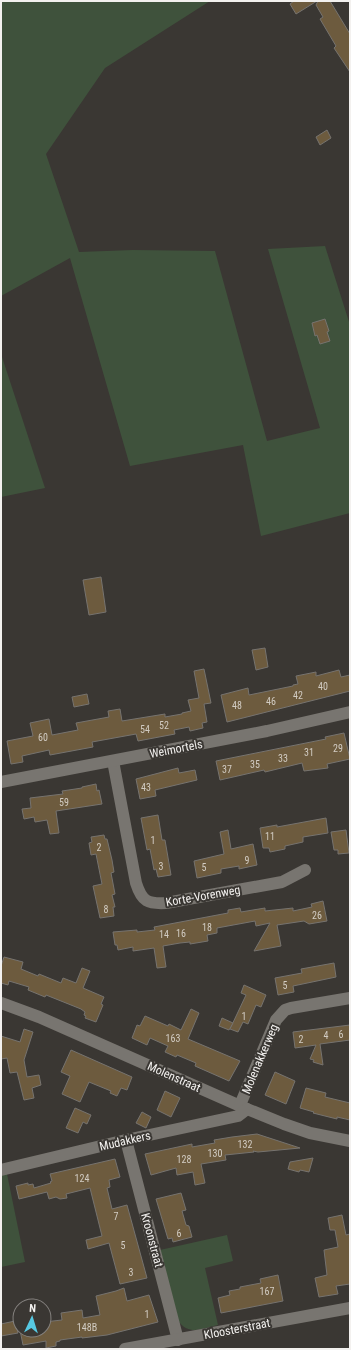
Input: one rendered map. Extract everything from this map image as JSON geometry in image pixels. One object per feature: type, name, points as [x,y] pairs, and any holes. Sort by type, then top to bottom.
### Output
[{"type":"street","name":"Weimortels","points":[[1,782],[267,731],[350,712]]},
{"type":"street","name":"Korte-Vorenweg","points":[[113,761],[136,883],[140,893],[146,901],[151,903],[166,903],[282,882],[305,870]]},
{"type":"street","name":"Molenakkerweg","points":[[243,1107],[276,1020],[281,1014],[291,1008],[350,998]]},
{"type":"street","name":"Molenstraat","points":[[1,1003],[39,1018],[243,1107],[310,1133],[350,1141]]},
{"type":"street","name":"Mudakkers","points":[[1,1170],[126,1140],[238,1116],[243,1107]]},
{"type":"street","name":"Kroonstraat","points":[[126,1140],[178,1340]]},
{"type":"street","name":"Kloosterstraat","points":[[125,1349],[350,1308]]},
{"type":"green space","points":[[1,1],[210,1],[105,68],[46,154],[79,252],[133,250],[215,251],[267,441],[320,428],[268,249],[325,246],[350,325],[350,513],[261,536],[243,445],[130,466],[70,258],[1,296]]},
{"type":"green space","points":[[1,354],[45,488],[1,497]]},
{"type":"green space","points":[[7,1174],[25,1262],[1,1267],[1,1175]]},
{"type":"green space","points":[[227,1235],[233,1261],[205,1268],[218,1325],[197,1330],[188,1329],[179,1322],[160,1250]]},
{"type":"building","points":[[294,1],[317,1],[296,14],[290,4]]},
{"type":"building","points":[[318,1],[330,1],[350,34],[350,72],[334,48],[336,46],[320,19],[323,17],[316,5]]},
{"type":"building","points":[[327,130],[331,138],[320,145],[316,137]]},
{"type":"building","points":[[325,319],[329,331],[327,332],[330,341],[320,344],[317,335],[315,336],[312,323]]},
{"type":"building","points":[[101,577],[106,612],[89,615],[83,580]]},
{"type":"building","points":[[265,648],[268,667],[256,670],[252,650]]},
{"type":"building","points":[[204,669],[211,703],[204,704],[207,722],[202,723],[203,728],[190,731],[189,727],[174,730],[175,734],[138,741],[136,734],[92,742],[93,747],[50,755],[49,750],[22,756],[23,762],[11,764],[7,741],[33,736],[30,723],[49,719],[52,735],[78,730],[76,723],[109,717],[108,711],[120,709],[122,721],[165,714],[165,717],[191,711],[188,700],[199,698],[194,671]]},
{"type":"building","points":[[339,670],[341,677],[350,675],[350,691],[227,722],[221,695],[248,688],[249,695],[293,686],[298,684],[296,676],[316,672],[316,676]]},
{"type":"building","points":[[87,694],[89,704],[74,707],[72,697]]},
{"type":"building","points":[[344,733],[350,759],[327,764],[328,768],[304,771],[302,763],[265,772],[264,770],[220,780],[216,761],[326,739],[325,737]]},
{"type":"building","points":[[178,768],[179,773],[195,770],[197,780],[155,790],[156,796],[140,799],[136,779]]},
{"type":"building","points":[[96,784],[102,804],[56,811],[59,833],[50,834],[47,820],[35,822],[34,817],[24,819],[22,809],[31,808],[30,798],[63,794],[62,791]]},
{"type":"building","points":[[158,815],[162,840],[165,840],[171,875],[158,877],[156,869],[154,870],[150,849],[147,850],[141,818]]},
{"type":"building","points":[[326,818],[328,833],[303,837],[303,842],[285,846],[285,849],[270,852],[269,848],[263,848],[260,828],[277,825],[277,827]]},
{"type":"building","points":[[228,830],[231,849],[253,844],[257,865],[239,869],[239,866],[221,869],[221,873],[197,878],[194,861],[224,854],[220,832]]},
{"type":"building","points":[[346,830],[349,853],[338,854],[338,850],[334,850],[331,832]]},
{"type":"building","points":[[104,835],[105,839],[107,839],[114,872],[111,873],[115,894],[112,895],[115,907],[113,907],[114,916],[100,918],[93,886],[102,884],[96,854],[91,855],[89,843],[92,842],[91,837]]},
{"type":"building","points":[[323,901],[327,921],[309,924],[304,921],[277,925],[281,946],[254,951],[270,923],[256,926],[255,921],[217,928],[217,933],[207,935],[208,941],[163,946],[166,967],[157,968],[154,948],[133,951],[133,947],[118,950],[117,945],[115,945],[113,932],[155,930],[154,927],[228,913],[228,910],[240,908],[241,912],[265,908],[265,911],[293,908],[293,911],[312,907],[311,904]]},
{"type":"building","points":[[4,957],[23,962],[21,969],[38,976],[39,974],[61,983],[63,978],[76,983],[82,968],[90,971],[83,988],[104,997],[101,1004],[103,1005],[96,1022],[85,1018],[85,1012],[81,1009],[46,995],[45,997],[28,990],[29,987],[9,981],[8,985],[1,983],[1,966]]},
{"type":"building","points":[[334,963],[336,977],[293,986],[294,992],[278,995],[275,978],[302,973],[301,969]]},
{"type":"building","points":[[244,985],[266,995],[261,1007],[256,1005],[248,1024],[243,1022],[238,1032],[230,1029],[246,995],[241,993]]},
{"type":"building","points":[[191,1009],[199,1013],[188,1039],[240,1061],[229,1081],[195,1066],[196,1063],[165,1052],[168,1046],[150,1038],[147,1045],[132,1038],[137,1025],[140,1026],[145,1016],[168,1026],[169,1024],[181,1030]]},
{"type":"building","points":[[222,1018],[233,1023],[229,1030],[219,1026]]},
{"type":"building","points":[[350,1025],[350,1040],[320,1044],[323,1065],[313,1062],[314,1060],[310,1059],[316,1045],[295,1048],[293,1032]]},
{"type":"building","points":[[24,1029],[33,1032],[24,1060],[27,1077],[39,1075],[41,1085],[32,1088],[34,1098],[24,1100],[17,1072],[10,1073],[7,1058],[1,1059],[1,1036],[20,1042]]},
{"type":"building","points":[[71,1050],[132,1077],[127,1090],[121,1088],[117,1096],[110,1093],[111,1091],[89,1082],[80,1102],[62,1094],[70,1076],[61,1072]]},
{"type":"building","points":[[275,1072],[295,1081],[286,1104],[265,1095]]},
{"type":"building","points":[[306,1088],[326,1093],[325,1097],[350,1103],[350,1120],[337,1117],[337,1119],[300,1108]]},
{"type":"building","points":[[165,1091],[180,1098],[171,1117],[157,1110]]},
{"type":"building","points":[[75,1108],[91,1115],[87,1124],[83,1122],[78,1133],[66,1128]]},
{"type":"building","points":[[142,1112],[151,1117],[146,1128],[136,1123]]},
{"type":"building","points":[[257,1134],[300,1148],[258,1152],[253,1151],[254,1152],[225,1155],[226,1160],[201,1164],[205,1183],[195,1185],[193,1172],[177,1175],[176,1168],[151,1175],[145,1154],[192,1144],[192,1147],[215,1143],[214,1140]]},
{"type":"building","points":[[313,1158],[309,1172],[300,1170],[299,1172],[288,1169],[290,1162]]},
{"type":"building","points":[[115,1159],[120,1177],[109,1180],[110,1187],[107,1188],[112,1209],[127,1205],[147,1278],[120,1284],[109,1243],[88,1249],[86,1240],[102,1236],[90,1188],[66,1194],[67,1198],[60,1199],[56,1197],[49,1199],[47,1192],[19,1199],[16,1186],[28,1183],[28,1185],[33,1184],[34,1188],[51,1183],[50,1182],[52,1181],[50,1174]]},
{"type":"building","points":[[181,1193],[186,1210],[182,1211],[186,1225],[189,1226],[192,1237],[173,1242],[172,1238],[168,1239],[156,1199]]},
{"type":"building","points":[[342,1215],[346,1235],[350,1234],[350,1284],[336,1286],[338,1294],[319,1297],[315,1278],[327,1275],[324,1250],[338,1247],[335,1230],[330,1230],[328,1218]]},
{"type":"building","points":[[278,1275],[283,1301],[221,1313],[218,1298],[230,1295],[229,1291],[240,1289],[240,1287],[261,1283],[260,1279]]},
{"type":"building","points":[[124,1288],[127,1301],[149,1295],[158,1322],[107,1335],[60,1340],[56,1342],[56,1346],[46,1348],[46,1341],[23,1345],[22,1338],[52,1338],[52,1321],[62,1320],[61,1313],[82,1310],[83,1318],[100,1315],[96,1296]]},
{"type":"building","points":[[12,1322],[12,1334],[1,1336],[1,1324]]}]
